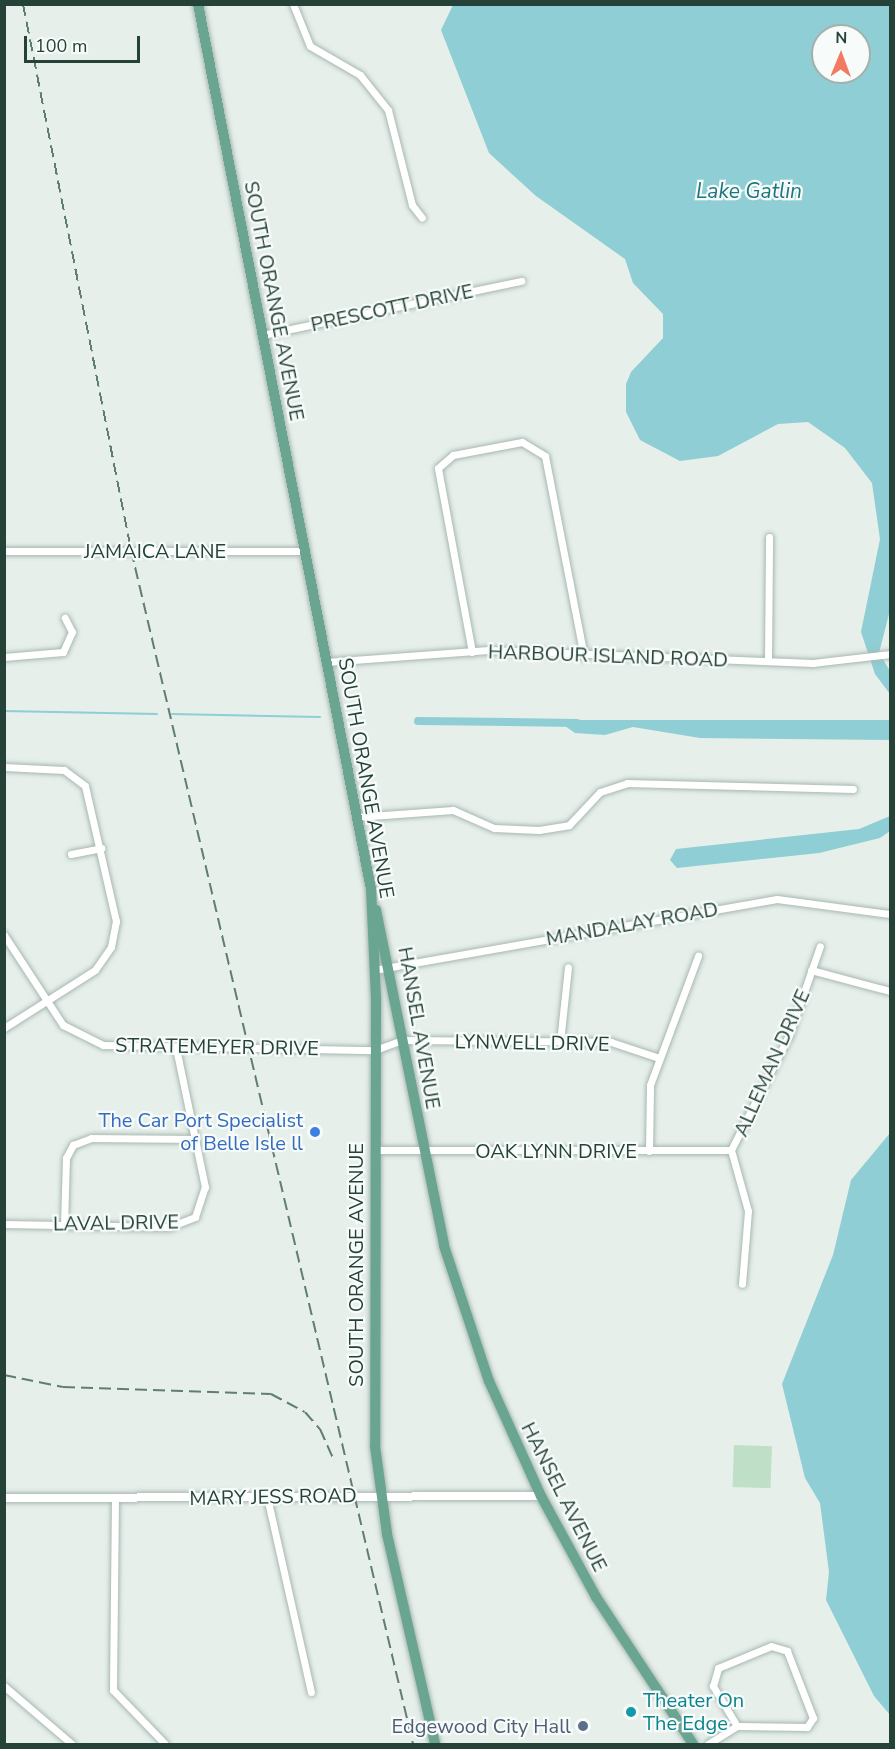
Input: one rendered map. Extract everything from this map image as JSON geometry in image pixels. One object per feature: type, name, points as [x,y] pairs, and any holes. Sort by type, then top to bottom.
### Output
[{"type":"main road","name":"SOUTH ORANGE AVENUE","points":[[198,4],[371,889],[375,1050],[373,1400],[381,1495],[435,1744]]},
{"type":"main road","name":"HANSEL AVENUE","points":[[371,889],[392,967],[402,1040],[422,1150],[444,1245],[489,1381],[541,1496],[595,1595],[693,1744]]},
{"type":"street","points":[[293,4],[310,46],[360,75],[388,110],[412,206],[422,218]]},
{"type":"street","name":"PRESCOTT DRIVE","points":[[262,334],[521,281]]},
{"type":"street","points":[[472,652],[438,468],[453,455],[522,442],[545,456],[584,656]]},
{"type":"street","points":[[768,660],[769,537]]},
{"type":"street","name":"JAMAICA LANE","points":[[4,551],[305,551]]},
{"type":"street","points":[[4,657],[48,657],[63,652],[72,632],[65,618]]},
{"type":"street","name":"HARBOUR ISLAND ROAD","points":[[326,662],[472,652],[813,663],[891,654]]},
{"type":"street","points":[[4,767],[50,768],[76,777],[90,800],[116,915],[111,947],[95,970],[4,1028]]},
{"type":"street","points":[[357,817],[453,810],[494,828],[539,830],[569,825],[600,792],[627,783],[854,789]]},
{"type":"street","points":[[71,855],[101,848]]},
{"type":"street","name":"MANDALAY ROAD","points":[[374,970],[777,899],[891,914]]},
{"type":"street","name":"STRATEMEYER DRIVE","points":[[4,935],[63,1025],[88,1041],[176,1048],[375,1050]]},
{"type":"street","name":"ALLEMAN DRIVE","points":[[733,1148],[789,1035],[820,946]]},
{"type":"street","points":[[649,1151],[650,1085],[698,956]]},
{"type":"street","points":[[560,1042],[568,967]]},
{"type":"street","points":[[812,970],[891,992]]},
{"type":"street","points":[[375,1050],[402,1040]]},
{"type":"street","name":"LYNWELL DRIVE","points":[[402,1040],[611,1042],[659,1058]]},
{"type":"street","name":"LAVAL DRIVE","points":[[4,1224],[188,1223],[206,1197],[176,1048]]},
{"type":"street","points":[[64,1225],[66,1158],[73,1145],[91,1138],[194,1139]]},
{"type":"street","points":[[733,1148],[748,1211],[742,1284]]},
{"type":"street","name":"OAK LYNN DRIVE","points":[[374,1150],[649,1151],[733,1148]]},
{"type":"street","name":"MARY JESS ROAD","points":[[4,1498],[541,1496]]},
{"type":"street","points":[[267,1497],[311,1692]]},
{"type":"street","points":[[115,1498],[113,1690],[165,1744]]},
{"type":"street","points":[[708,1744],[737,1726],[807,1727],[813,1718],[787,1651],[771,1646],[718,1668],[713,1686],[737,1726]]},
{"type":"street","points":[[4,1686],[72,1744]]},
{"type":"green space","points":[[734,1445],[772,1446],[771,1488],[733,1487]]},
{"type":"water","name":"Lake Gatlin","points":[[453,5],[890,5],[889,614],[879,653],[890,671],[890,694],[875,674],[861,632],[880,539],[872,483],[845,448],[808,422],[778,424],[718,456],[680,461],[640,440],[626,412],[626,384],[631,372],[663,338],[663,314],[633,283],[625,259],[536,196],[489,153],[441,30]]},
{"type":"water","points":[[580,720],[890,720],[890,740],[700,738],[633,727],[605,735],[575,733],[565,726]]},
{"type":"water","points":[[890,816],[890,831],[880,838],[819,853],[677,868],[670,860],[676,849],[859,829]]},
{"type":"water","points":[[890,1133],[890,1715],[874,1696],[826,1600],[829,1572],[820,1503],[805,1478],[782,1384],[833,1255],[851,1180]]},
{"type":"waterway","points":[[4,711],[157,714]]},
{"type":"waterway","points":[[172,714],[320,717]]},
{"type":"waterway","points":[[418,721],[577,723]]},
{"type":"railway","points":[[23,4],[131,550],[413,1744]]},
{"type":"railway","points":[[4,1375],[63,1387],[271,1394],[305,1412],[320,1429],[335,1462]]},
{"type":"place","name":"The Car Port Specialist of Belle Isle ll","points":[[315,1132]]},
{"type":"place","name":"Theater On The Edge","points":[[631,1712]]},
{"type":"place","name":"Edgewood City Hall","points":[[583,1726]]}]
